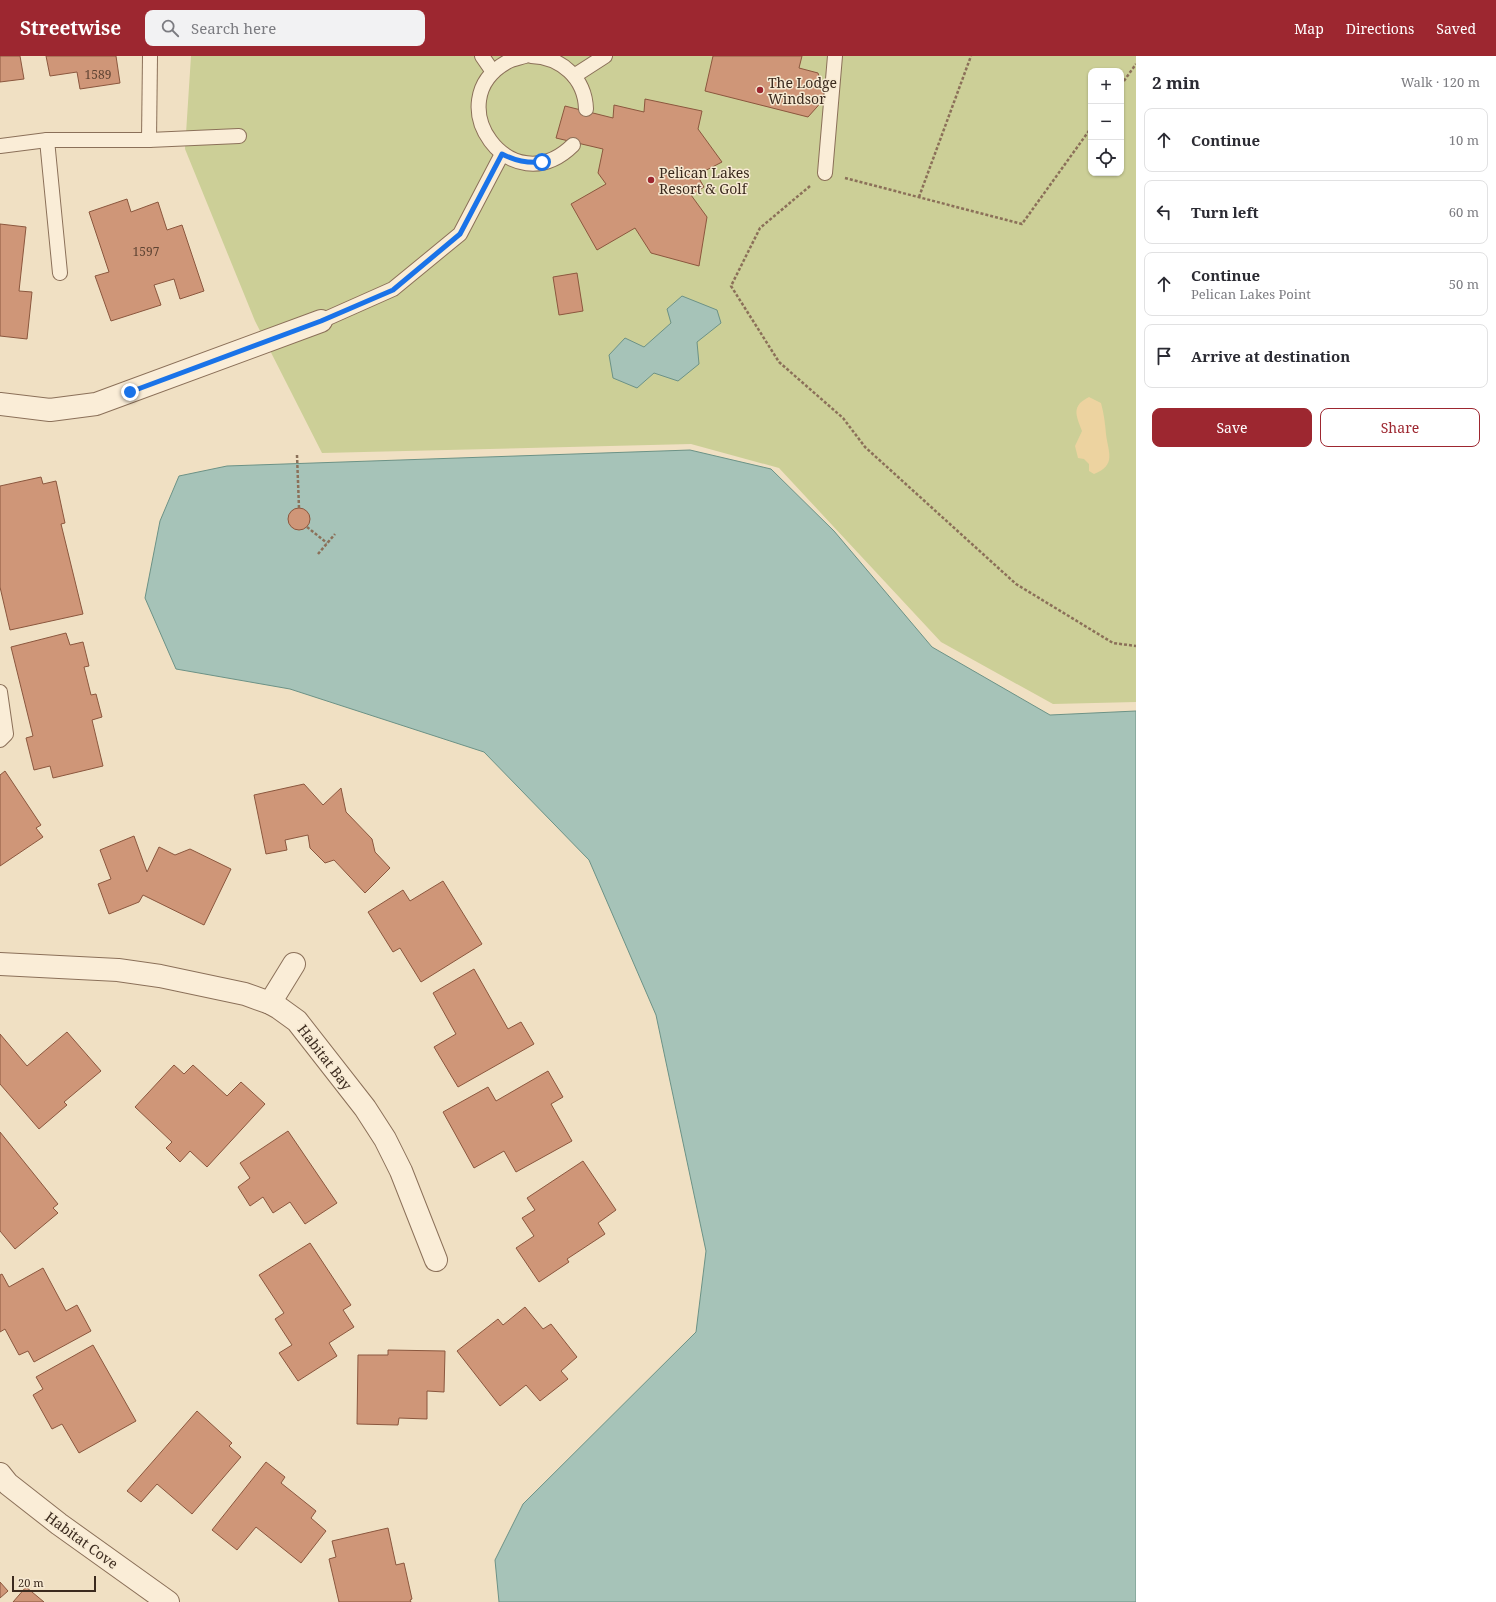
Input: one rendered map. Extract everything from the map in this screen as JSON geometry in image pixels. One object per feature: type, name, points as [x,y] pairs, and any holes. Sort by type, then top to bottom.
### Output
[{"type":"street","points":[[0,404],[50,410],[96,404],[321,321]]},
{"type":"street","name":"Habitat Bay","points":[[0,964],[118,970],[160,976],[245,994],[270,1003],[297,1021],[365,1108],[385,1139],[401,1171],[436,1260]]},
{"type":"street","points":[[270,1003],[294,964]]},
{"type":"street","name":"Habitat Cove","points":[[0,1474],[8,1484],[59,1524],[168,1602]]},
{"type":"lane","points":[[149,140],[150,56]]},
{"type":"lane","points":[[482,56],[493,72]]},
{"type":"lane","points":[[525,56],[508,61],[493,72],[483,88],[479,105],[480,118],[481,124],[489,141],[502,154],[514,160],[528,163],[542,162],[555,158],[573,145]]},
{"type":"lane","points":[[531,56],[544,56],[561,64],[574,76],[582,87],[586,101],[586,109]]},
{"type":"lane","points":[[574,76],[605,56]]},
{"type":"lane","points":[[825,173],[835,56]]},
{"type":"lane","points":[[0,146],[47,140],[149,140],[239,136]]},
{"type":"lane","points":[[47,140],[60,273]]},
{"type":"lane","points":[[321,321],[393,290],[460,234],[502,154]]},
{"type":"lane","points":[[0,692],[6,734],[0,740]]},
{"type":"path","points":[[919,197],[971,56]]},
{"type":"path","points":[[1124,81],[1136,64]]},
{"type":"path","points":[[1088,132],[1022,224],[825,173],[760,228],[731,286],[779,362],[843,418],[865,447],[1016,584],[1113,643],[1136,646]]},
{"type":"path","points":[[297,455],[299,508]]},
{"type":"path","points":[[307,527],[327,544]]},
{"type":"path","points":[[318,554],[335,534]]},
{"type":"green space","points":[[191,56],[1136,56],[1136,702],[1053,704],[941,642],[779,468],[691,444],[322,453],[255,321],[185,149]]},
{"type":"sand","points":[[1089,397],[1101,403],[1109,452],[1106,466],[1094,474],[1089,471],[1089,464],[1084,459],[1078,458],[1075,446],[1082,431],[1077,416],[1077,407],[1083,400]]},
{"type":"shaded area","points":[[682,296],[717,310],[721,323],[697,342],[699,364],[678,381],[654,373],[637,388],[613,378],[609,355],[625,338],[644,347],[671,323],[667,309]]},
{"type":"shaded area","points":[[690,450],[771,469],[834,531],[932,647],[1050,715],[1136,711],[1136,1602],[499,1602],[495,1560],[523,1504],[696,1332],[706,1251],[656,1015],[589,860],[484,752],[290,689],[176,669],[145,598],[160,521],[179,476],[227,466]]},
{"type":"building","points":[[0,56],[20,56],[24,79],[0,82]]},
{"type":"building","points":[[46,56],[116,56],[120,83],[80,89],[77,72],[50,76]]},
{"type":"building","points":[[713,56],[802,56],[799,68],[818,73],[825,98],[808,117],[705,91]]},
{"type":"building","name":"Pelican Lakes Resort & Golf","points":[[645,99],[702,111],[698,129],[722,162],[697,175],[704,187],[691,195],[707,217],[699,266],[651,253],[635,228],[597,250],[571,204],[606,184],[598,173],[603,149],[556,138],[565,106],[613,118],[614,105],[644,112]]},
{"type":"building","points":[[127,199],[131,212],[158,202],[167,230],[182,225],[204,291],[180,299],[174,279],[154,285],[161,305],[111,321],[95,276],[109,272],[89,212]]},
{"type":"building","points":[[0,224],[26,227],[19,291],[32,292],[27,339],[0,336]]},
{"type":"building","points":[[577,273],[583,311],[559,315],[553,277]]},
{"type":"building","points":[[41,477],[43,484],[56,481],[65,523],[61,524],[83,614],[10,630],[0,587],[0,486]]},
{"type":"building","points":[[299,508],[307,511],[310,519],[307,527],[299,530],[291,527],[288,519],[291,511]]},
{"type":"building","points":[[66,633],[70,645],[83,642],[89,666],[84,667],[91,695],[96,694],[102,717],[92,720],[103,766],[53,778],[50,766],[34,770],[26,738],[33,736],[11,647]]},
{"type":"building","points":[[5,771],[41,825],[36,828],[43,837],[0,866],[0,775]]},
{"type":"building","points":[[304,784],[323,805],[341,788],[346,812],[372,839],[375,852],[390,868],[365,893],[334,860],[325,863],[310,848],[308,835],[285,840],[287,850],[266,854],[254,795]]},
{"type":"building","points":[[134,836],[147,872],[159,847],[175,855],[190,849],[231,869],[204,925],[143,895],[139,902],[109,914],[98,884],[111,879],[100,850]]},
{"type":"building","points":[[443,881],[482,944],[421,982],[400,948],[393,952],[368,912],[403,890],[410,901]]},
{"type":"building","points":[[474,969],[508,1029],[521,1022],[534,1044],[458,1087],[434,1047],[456,1034],[433,993]]},
{"type":"building","points":[[67,1032],[101,1071],[64,1102],[67,1105],[39,1129],[0,1084],[0,1034],[27,1066]]},
{"type":"building","points":[[174,1065],[184,1074],[193,1065],[227,1096],[241,1082],[265,1104],[207,1167],[190,1151],[180,1162],[166,1148],[172,1142],[135,1107]]},
{"type":"building","points":[[548,1071],[563,1097],[551,1104],[572,1141],[516,1172],[504,1151],[474,1168],[443,1112],[488,1087],[496,1101]]},
{"type":"building","points":[[288,1131],[337,1203],[305,1224],[290,1202],[273,1213],[263,1197],[250,1206],[238,1187],[250,1178],[240,1163]]},
{"type":"building","points":[[0,1132],[58,1204],[53,1208],[58,1213],[15,1249],[0,1231]]},
{"type":"building","points":[[583,1161],[616,1210],[598,1223],[605,1234],[567,1259],[569,1262],[539,1282],[516,1248],[534,1236],[522,1218],[535,1210],[527,1198]]},
{"type":"building","points":[[310,1243],[351,1305],[343,1310],[354,1327],[329,1343],[337,1356],[298,1381],[279,1353],[292,1345],[275,1319],[284,1313],[259,1275]]},
{"type":"building","points":[[43,1268],[66,1311],[77,1305],[91,1331],[34,1362],[28,1351],[19,1355],[5,1329],[0,1332],[0,1275],[2,1274],[9,1287]]},
{"type":"building","points":[[525,1307],[543,1329],[551,1324],[577,1357],[561,1371],[568,1379],[540,1401],[526,1385],[500,1406],[457,1351],[498,1319],[503,1325]]},
{"type":"building","points":[[93,1345],[136,1421],[79,1453],[62,1424],[52,1429],[33,1395],[43,1389],[36,1377]]},
{"type":"building","points":[[388,1350],[445,1351],[444,1392],[427,1391],[427,1419],[399,1418],[398,1425],[357,1424],[358,1355],[388,1355]]},
{"type":"building","points":[[197,1411],[232,1443],[229,1446],[241,1457],[192,1514],[157,1484],[141,1502],[127,1491]]},
{"type":"building","points":[[266,1462],[285,1477],[281,1483],[316,1511],[311,1518],[326,1531],[301,1563],[256,1527],[237,1550],[212,1530]]},
{"type":"building","points":[[388,1528],[396,1565],[404,1563],[412,1599],[410,1600],[411,1602],[339,1602],[329,1559],[336,1557],[332,1541]]},
{"type":"building","points":[[0,1582],[8,1591],[0,1598]]},
{"type":"building","points":[[26,1587],[44,1602],[13,1602]]},
{"type":"place","name":"The Lodge Windsor","points":[[760,90]]},
{"type":"place","name":"Pelican Lakes Resort & Golf","points":[[651,180]]},
{"type":"route","points":[[130,392],[321,321],[393,290],[460,234],[502,154],[514,160],[528,163],[542,162]]}]
